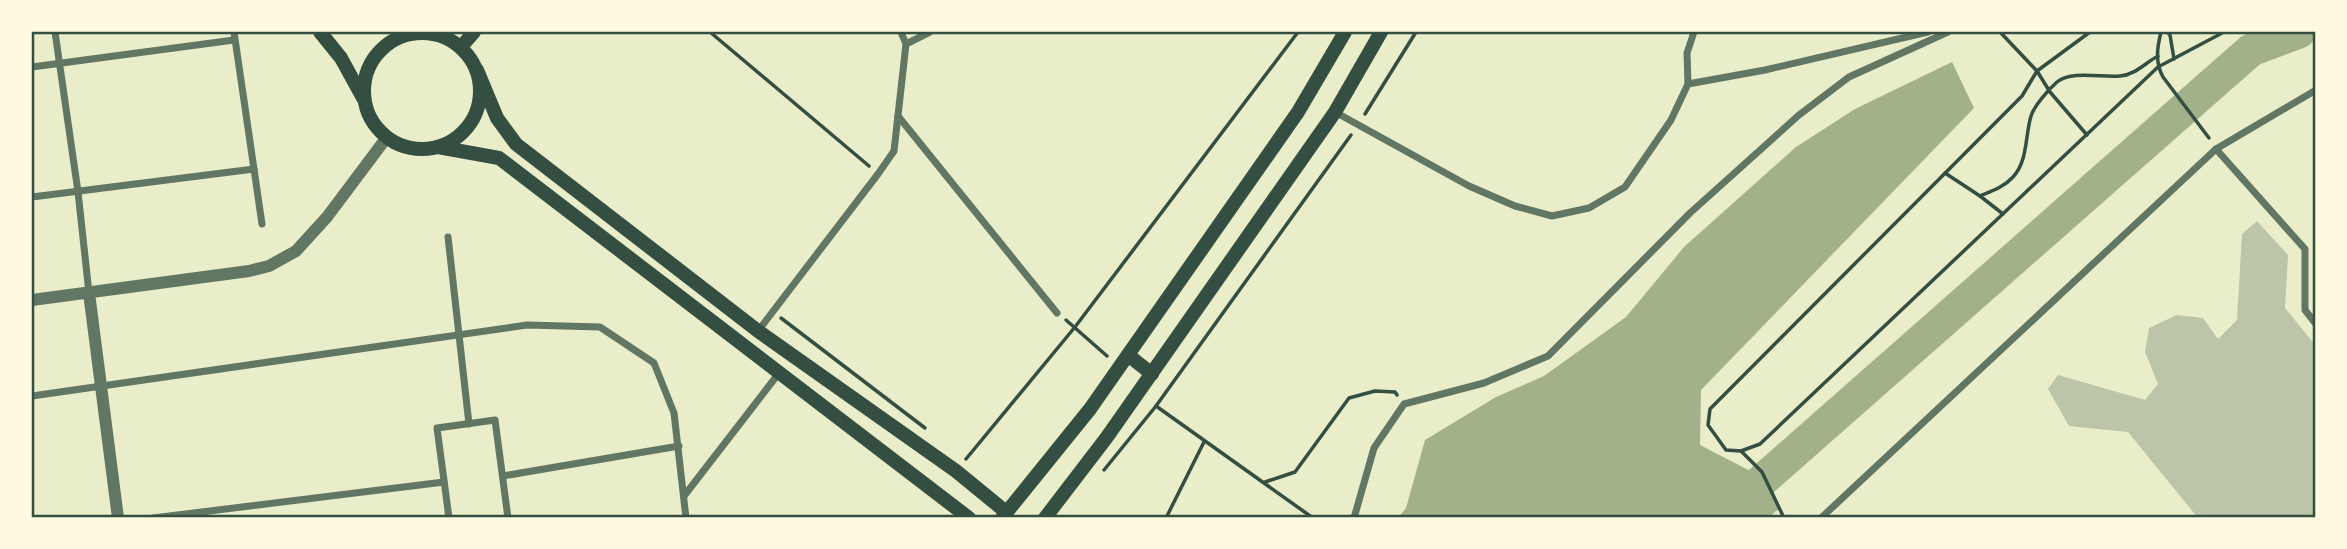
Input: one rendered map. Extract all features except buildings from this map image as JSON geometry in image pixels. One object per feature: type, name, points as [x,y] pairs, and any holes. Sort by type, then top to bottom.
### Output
[{"type":"main road","points":[[320,32],[341,58],[373,122],[387,137],[411,148],[438,147],[499,158],[969,517]]},
{"type":"main road","points":[[365,103],[365,84],[370,65],[381,50],[397,38],[413,32],[440,35],[461,47],[477,70],[497,118],[516,144],[758,331],[956,471],[1004,515],[1090,409],[1124,361],[1298,112],[1345,32]]},
{"type":"main road","points":[[461,47],[474,32]]},
{"type":"main road","points":[[1045,517],[1107,437],[1335,112],[1381,32]]},
{"type":"main road","points":[[438,147],[460,136],[475,117],[481,93],[477,70]]},
{"type":"main road","points":[[1124,361],[1152,374]]},
{"type":"street","points":[[55,32],[78,191],[118,517]]},
{"type":"street","points":[[758,331],[894,151],[906,44],[901,32]]},
{"type":"street","points":[[906,44],[930,32]]},
{"type":"street","points":[[1335,112],[1469,186],[1515,206],[1552,216],[1589,208],[1625,187],[1671,120],[1688,84],[1687,53],[1694,32]]},
{"type":"street","points":[[1688,84],[1765,70],[1928,32]]},
{"type":"street","points":[[1354,517],[1374,448],[1404,404],[1483,383],[1548,356],[1690,213],[1799,115],[1849,77],[1948,32]]},
{"type":"street","points":[[32,67],[234,36],[261,224]]},
{"type":"street","points":[[1822,517],[2216,149],[2315,90]]},
{"type":"street","points":[[898,116],[1057,313]]},
{"type":"street","points":[[32,300],[249,271],[269,265],[296,251],[327,217],[387,137]]},
{"type":"street","points":[[2216,149],[2305,249],[2305,310],[2315,324]]},
{"type":"street","points":[[32,197],[254,169]]},
{"type":"street","points":[[448,237],[470,424]]},
{"type":"street","points":[[32,396],[527,325],[600,327],[654,363],[674,414],[686,517]]},
{"type":"street","points":[[683,496],[779,373]]},
{"type":"street","points":[[449,517],[436,428],[495,420],[508,517]]},
{"type":"street","points":[[503,476],[679,446]]},
{"type":"street","points":[[153,517],[444,482]]},
{"type":"path","points":[[710,32],[878,174]]},
{"type":"path","points":[[956,471],[1075,327],[1298,32]]},
{"type":"path","points":[[1100,475],[1156,406],[1359,125],[1416,32]]},
{"type":"path","points":[[2000,32],[2037,71],[2050,92],[2087,135]]},
{"type":"path","points":[[2090,32],[2037,71],[2022,96],[1710,410],[1708,425],[1726,450],[1741,451],[1760,443],[2158,67],[2224,32]]},
{"type":"path","points":[[2161,32],[2158,67],[2210,139]]},
{"type":"path","points":[[2167,32],[2174,59]]},
{"type":"path","points":[[1980,195],[1998,188],[2013,177],[2022,164],[2032,114],[2059,81],[2081,75],[2120,76],[2133,73],[2158,56]]},
{"type":"path","points":[[1945,173],[1980,195],[2003,214]]},
{"type":"path","points":[[772,312],[934,434]]},
{"type":"path","points":[[1057,313],[1124,361]]},
{"type":"path","points":[[1265,482],[1295,472],[1349,398],[1374,391],[1395,392],[1404,404]]},
{"type":"path","points":[[1156,406],[1313,517]]},
{"type":"path","points":[[1166,517],[1204,442]]},
{"type":"path","points":[[1741,451],[1762,472],[1784,517]]},
{"type":"shaded area","points":[[1952,62],[1974,108],[1701,390],[1700,445],[1758,475],[1780,508],[1769,517],[1398,518],[1406,508],[1425,440],[1496,397],[1544,376],[1626,317],[1684,247],[1796,147],[1855,109]]},
{"type":"waterway","points":[[1719,492],[1749,492],[2251,50],[2299,32]]}]
